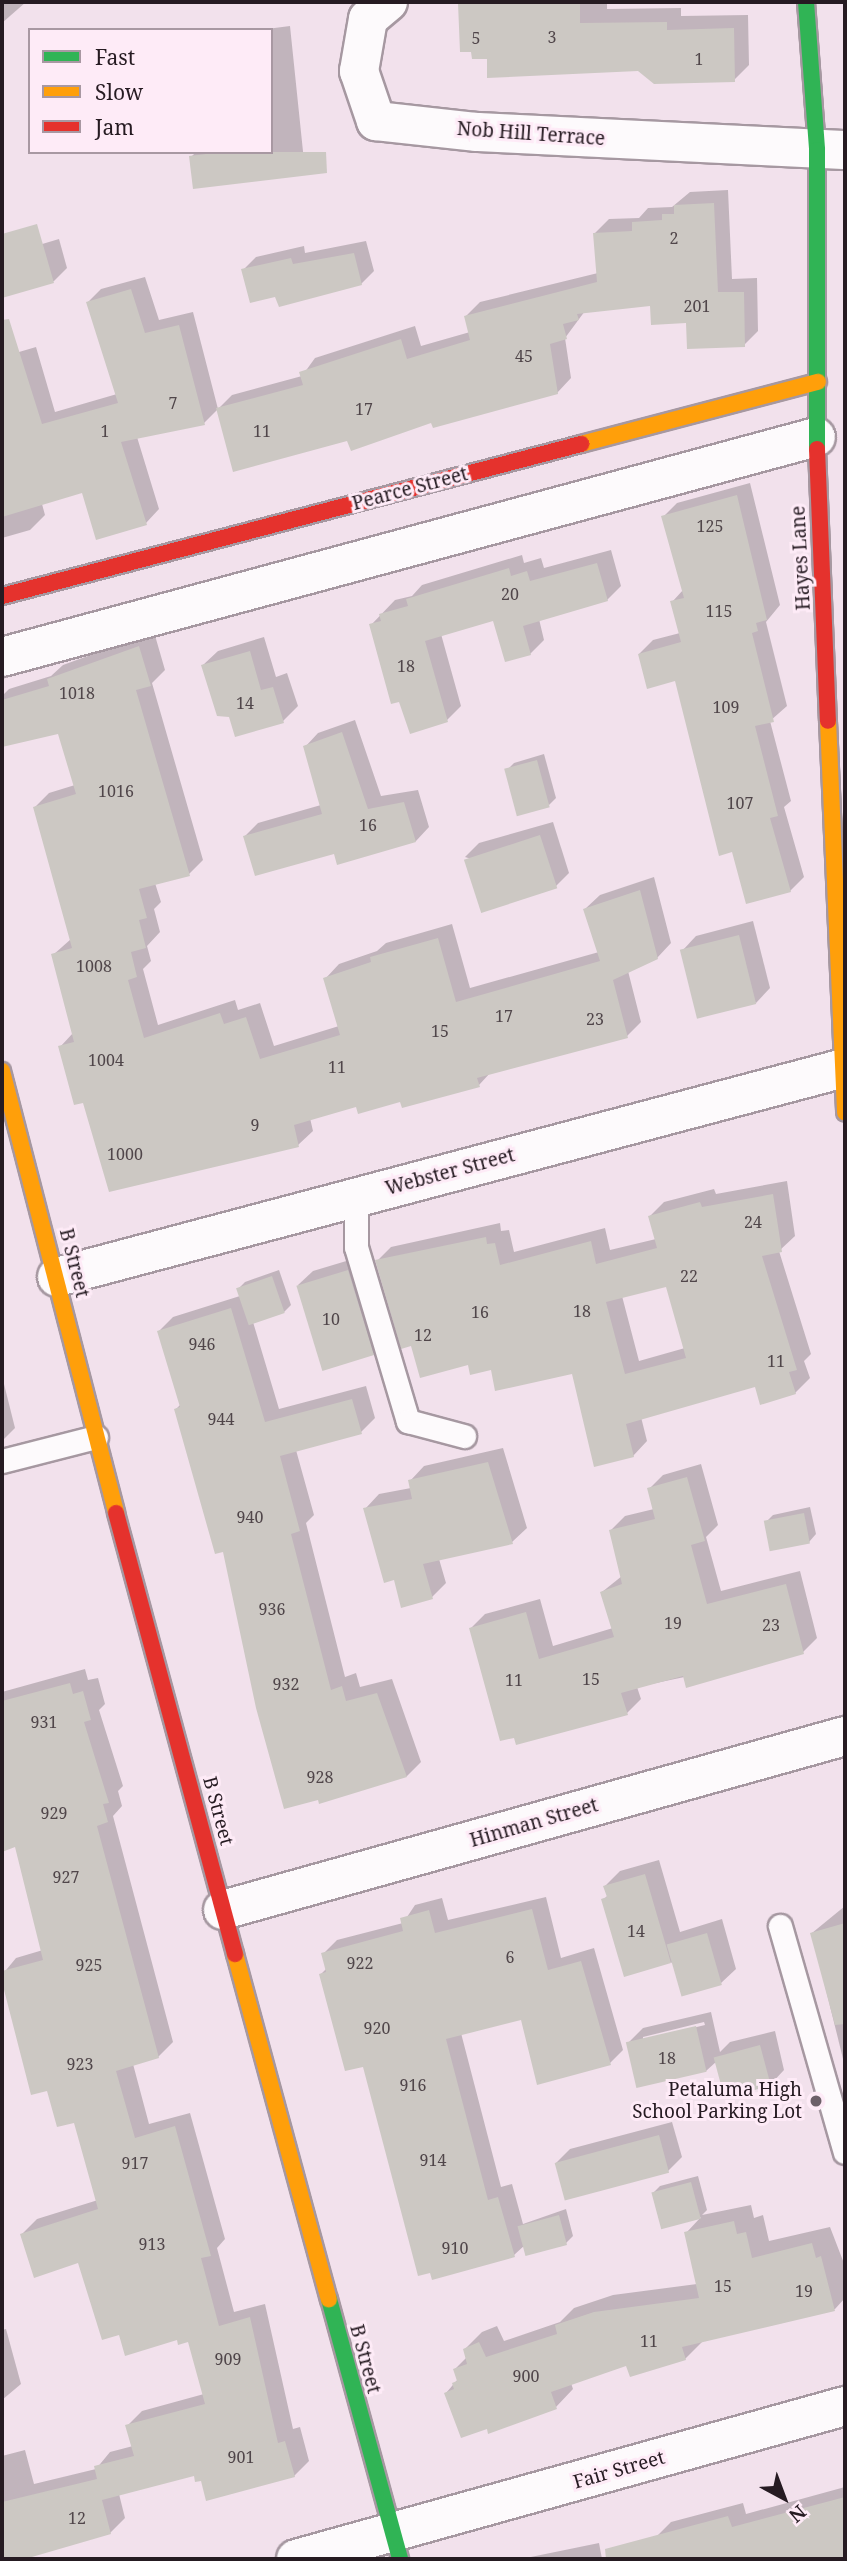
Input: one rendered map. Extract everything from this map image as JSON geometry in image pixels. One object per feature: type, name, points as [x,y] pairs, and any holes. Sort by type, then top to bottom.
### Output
[{"type":"street","name":"Nob Hill Terrace","points":[[388,2],[368,19],[359,71],[376,121],[477,132],[831,150]]},
{"type":"street","name":"Hayes Lane","points":[[806,2],[831,150],[816,437],[837,674],[845,1113]]},
{"type":"street","name":"Pearce Street","points":[[2,596],[818,382]]},
{"type":"street","points":[[2,657],[816,437]]},
{"type":"street","name":"Webster Street","points":[[57,1277],[844,1068]]},
{"type":"street","name":"B Street","points":[[2,1072],[57,1277],[96,1437],[396,2546]]},
{"type":"street","name":"Hinman Street","points":[[223,1910],[845,1736]]},
{"type":"street","name":"Fair Street","points":[[296,2559],[396,2546],[845,2406]]},
{"type":"lane","points":[[356,1197],[356,1247],[408,1421],[464,1436]]},
{"type":"lane","points":[[2,1461],[96,1437]]},
{"type":"lane","points":[[780,1926],[845,2152]]},
{"type":"building","points":[[580,2],[580,23],[667,22],[667,30],[734,28],[735,82],[654,84],[638,71],[487,78],[487,59],[472,59],[471,52],[460,52],[458,3]]},
{"type":"building","points":[[326,152],[327,173],[193,189],[189,156]]},
{"type":"building","points":[[714,203],[718,292],[744,292],[745,347],[687,349],[686,323],[651,325],[650,306],[577,314],[579,320],[563,324],[567,339],[550,344],[558,394],[433,428],[431,423],[351,451],[347,441],[233,472],[216,408],[303,385],[299,372],[401,339],[407,359],[470,340],[464,316],[597,282],[593,233],[632,231],[632,222],[662,220],[662,214],[674,214],[674,205]]},
{"type":"building","points":[[37,224],[54,283],[2,298],[2,234]]},
{"type":"building","points":[[354,253],[362,285],[279,307],[275,297],[250,303],[241,269],[291,258],[293,264]]},
{"type":"building","points":[[131,289],[145,333],[179,325],[205,425],[121,442],[147,525],[96,540],[82,493],[2,517],[2,320],[9,319],[42,424],[118,403],[86,302]]},
{"type":"building","points":[[737,495],[767,620],[756,623],[758,631],[752,633],[774,722],[755,726],[778,816],[770,818],[791,892],[746,904],[732,852],[719,856],[675,681],[647,689],[638,654],[681,642],[670,601],[684,598],[661,516]]},
{"type":"building","points":[[597,563],[608,601],[523,626],[531,655],[505,662],[493,621],[425,641],[448,722],[410,734],[399,702],[391,704],[369,624],[381,621],[379,614],[408,606],[406,599],[509,568],[511,576],[527,571],[530,581]]},
{"type":"building","points":[[139,646],[151,686],[136,690],[190,876],[139,889],[147,918],[139,920],[146,948],[131,952],[137,977],[128,980],[144,1038],[220,1013],[224,1024],[246,1017],[260,1059],[340,1035],[323,978],[371,962],[370,957],[438,938],[456,1002],[600,961],[583,909],[640,890],[658,959],[613,980],[628,1038],[477,1078],[480,1087],[402,1108],[400,1102],[358,1114],[356,1107],[294,1125],[299,1147],[109,1192],[83,1103],[74,1105],[58,1046],[74,1042],[51,954],[72,948],[33,807],[76,794],[58,734],[2,747],[2,700],[49,686],[47,679]]},
{"type":"building","points":[[250,651],[261,690],[273,687],[284,723],[235,737],[229,717],[217,716],[201,665]]},
{"type":"building","points":[[342,732],[368,809],[404,802],[416,842],[337,865],[334,854],[255,876],[243,836],[322,814],[303,746]]},
{"type":"building","points":[[537,760],[550,807],[517,816],[504,769]]},
{"type":"building","points":[[540,835],[557,888],[481,913],[464,860]]},
{"type":"building","points":[[739,935],[756,1004],[697,1019],[680,950]]},
{"type":"building","points":[[773,1194],[782,1252],[762,1256],[797,1370],[789,1372],[796,1394],[760,1405],[755,1387],[626,1424],[634,1457],[594,1467],[572,1374],[495,1391],[491,1370],[470,1375],[468,1365],[420,1378],[411,1346],[401,1349],[375,1260],[486,1237],[487,1244],[495,1243],[500,1265],[591,1241],[596,1264],[657,1248],[648,1216],[700,1202],[702,1207]],"holes":[[[666,1287],[686,1358],[625,1374],[606,1302]]]},
{"type":"building","points":[[348,1270],[374,1355],[322,1371],[296,1286]]},
{"type":"building","points":[[272,1276],[285,1313],[249,1325],[236,1288]]},
{"type":"building","points":[[231,1308],[265,1422],[352,1399],[362,1434],[280,1456],[300,1531],[291,1534],[331,1690],[342,1686],[346,1701],[377,1693],[407,1777],[319,1804],[318,1800],[284,1809],[256,1708],[223,1552],[215,1554],[174,1409],[180,1407],[157,1331]]},
{"type":"building","points":[[488,1462],[513,1544],[423,1564],[433,1599],[401,1608],[394,1580],[384,1583],[363,1508],[412,1499],[408,1480]]},
{"type":"building","points":[[687,1477],[705,1541],[691,1545],[707,1604],[786,1584],[804,1654],[686,1688],[683,1676],[621,1693],[628,1715],[516,1745],[514,1738],[500,1741],[469,1628],[526,1612],[539,1659],[614,1637],[600,1592],[622,1584],[609,1530],[655,1519],[647,1488]]},
{"type":"building","points":[[804,1513],[810,1543],[770,1551],[764,1521]]},
{"type":"building","points":[[70,1683],[73,1694],[83,1691],[91,1720],[84,1722],[109,1803],[103,1804],[108,1822],[97,1826],[159,2058],[116,2071],[135,2138],[175,2126],[211,2256],[201,2258],[219,2326],[250,2317],[278,2443],[285,2441],[295,2477],[206,2501],[201,2481],[195,2482],[194,2476],[102,2500],[111,2534],[25,2559],[2,2559],[2,2502],[97,2479],[94,2466],[134,2456],[125,2425],[205,2404],[188,2342],[178,2345],[177,2340],[125,2356],[119,2335],[102,2340],[78,2263],[34,2278],[20,2234],[98,2209],[74,2123],[57,2127],[47,2091],[31,2095],[2,1982],[2,1971],[43,1960],[15,1847],[2,1852],[2,1701]]},
{"type":"building","points":[[645,1874],[671,1963],[624,1977],[601,1899],[607,1897],[603,1886]]},
{"type":"building","points":[[532,1909],[548,1970],[581,1961],[611,2065],[537,2085],[521,2020],[446,2039],[488,2200],[498,2197],[515,2257],[432,2280],[430,2273],[418,2276],[363,2067],[345,2071],[319,1974],[326,1972],[321,1953],[403,1931],[400,1918],[429,1910],[435,1933]]},
{"type":"building","points":[[845,1923],[845,2024],[835,2025],[810,1933]]},
{"type":"building","points":[[707,1933],[722,1985],[682,1996],[667,1945]]},
{"type":"building","points":[[696,2026],[707,2072],[636,2088],[626,2042]]},
{"type":"building","points":[[760,2045],[771,2086],[725,2098],[714,2057]]},
{"type":"building","points":[[659,2135],[669,2173],[565,2201],[555,2163]]},
{"type":"building","points":[[691,2182],[701,2219],[661,2229],[651,2193]]},
{"type":"building","points":[[559,2215],[567,2245],[525,2256],[517,2226]]},
{"type":"building","points":[[734,2221],[737,2234],[746,2232],[752,2258],[812,2243],[816,2258],[821,2256],[835,2311],[682,2347],[686,2360],[630,2377],[626,2366],[551,2392],[557,2409],[488,2434],[487,2429],[461,2438],[444,2393],[454,2389],[452,2383],[457,2381],[453,2369],[467,2364],[463,2349],[479,2342],[486,2357],[557,2334],[555,2325],[594,2312],[699,2298],[684,2232]]},
{"type":"building","points":[[845,2497],[845,2559],[606,2559],[605,2549],[728,2516],[732,2527]]},
{"type":"traffic: fast","points":[[806,2],[817,150],[817,449]]},
{"type":"traffic: fast","points":[[329,2299],[400,2559]]},
{"type":"traffic: slow","points":[[581,444],[818,382]]},
{"type":"traffic: slow","points":[[828,721],[845,1113]]},
{"type":"traffic: slow","points":[[2,1071],[116,1513]]},
{"type":"traffic: slow","points":[[235,1954],[329,2299]]},
{"type":"traffic: jam","points":[[2,596],[581,444]]},
{"type":"traffic: jam","points":[[817,449],[828,721]]},
{"type":"traffic: jam","points":[[116,1513],[235,1954]]},
{"type":"place","name":"Petaluma High School Parking Lot","points":[[816,2101]]}]
